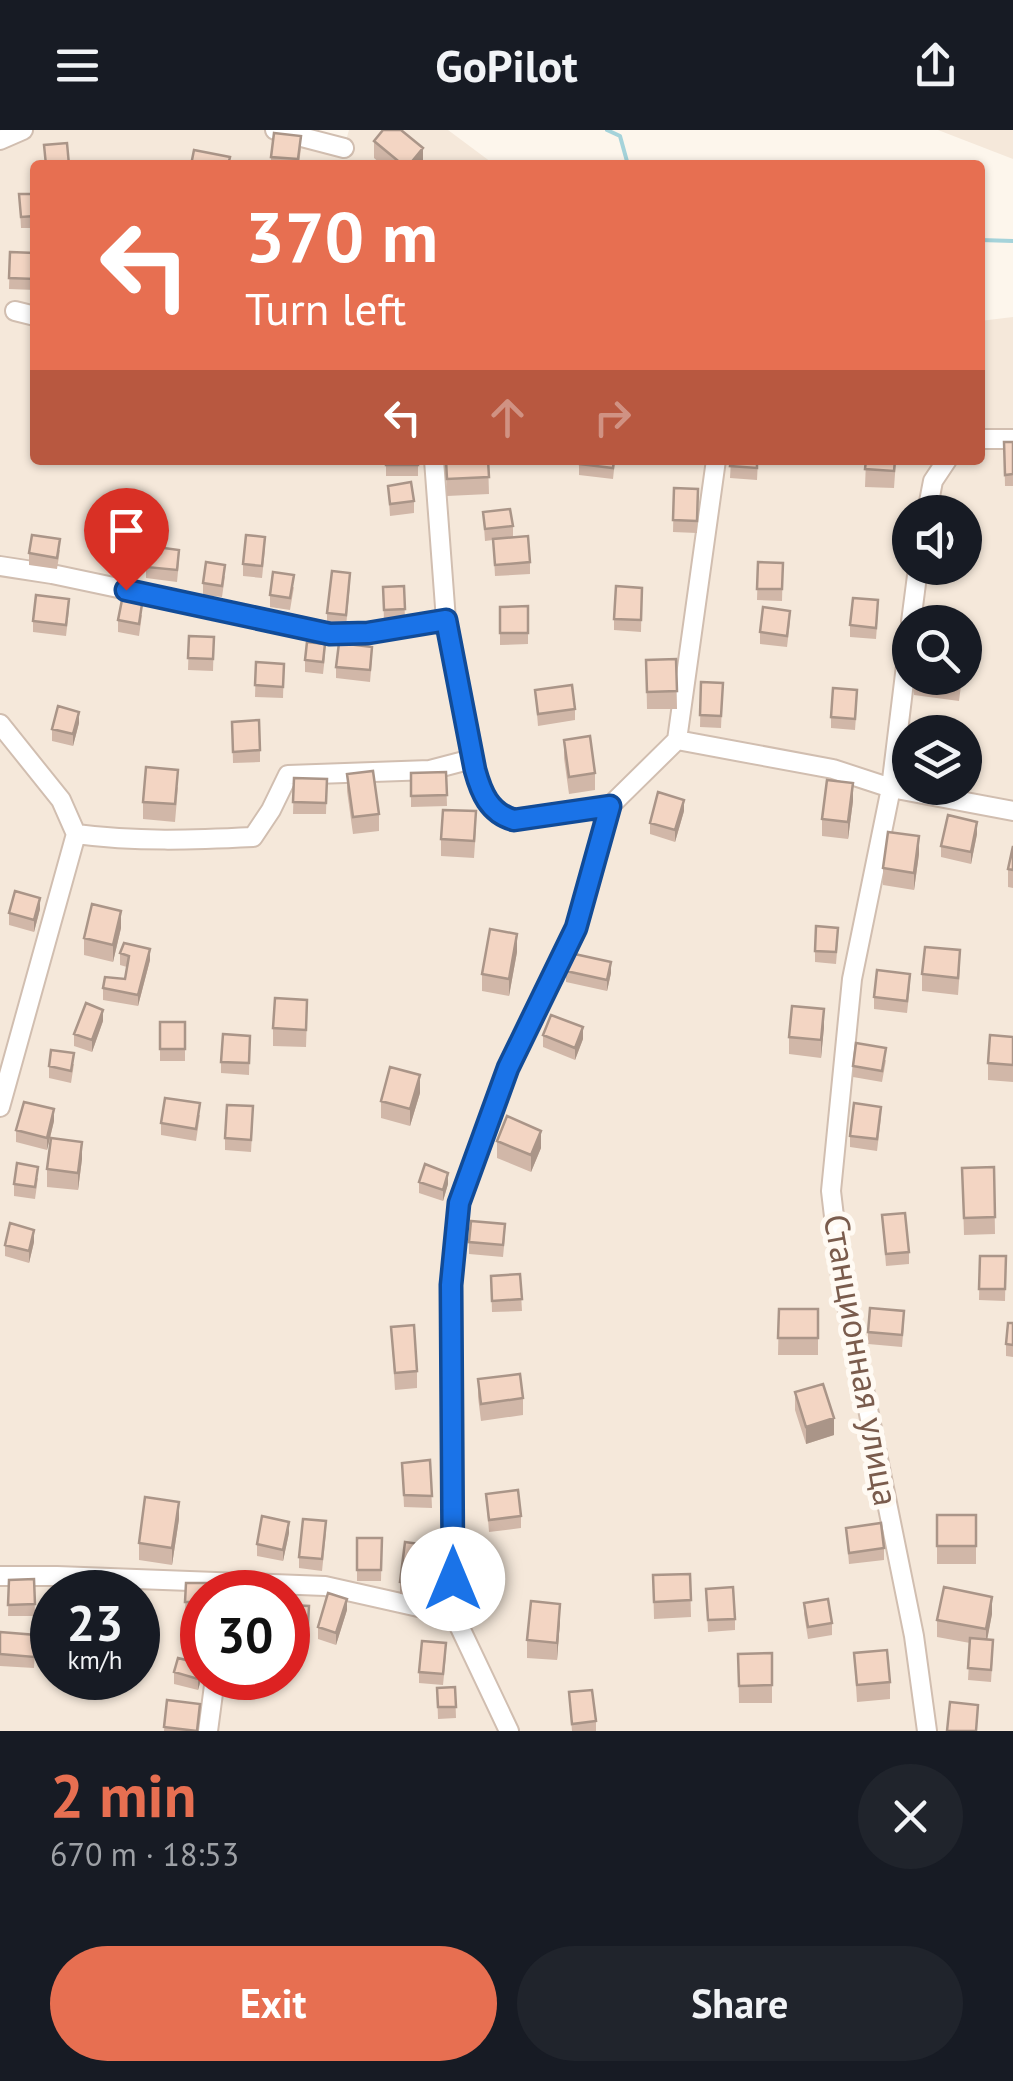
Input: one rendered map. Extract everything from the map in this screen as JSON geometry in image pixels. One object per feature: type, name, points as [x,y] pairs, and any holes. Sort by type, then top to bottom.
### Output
[{"type":"street","points":[[0,140],[22,130]]},
{"type":"street","points":[[275,130],[344,148]]},
{"type":"street","points":[[15,312],[30,315]]},
{"type":"street","points":[[985,439],[1013,439]]},
{"type":"street","points":[[434,465],[446,620],[472,759],[486,798],[506,818],[520,819],[610,806]]},
{"type":"street","points":[[510,1731],[454,1616],[451,1285],[459,1203],[508,1068],[576,928],[610,806],[677,740],[715,465]]},
{"type":"street","points":[[931,495],[944,465]]},
{"type":"street","points":[[0,566],[330,634],[368,633],[446,620]]},
{"type":"street","points":[[0,724],[61,800],[76,834],[0,1107]]},
{"type":"street","points":[[677,740],[833,769],[892,788]]},
{"type":"street","points":[[76,834],[166,841],[253,837],[288,775],[430,770],[472,759]]},
{"type":"street","name":"Станционная улица","points":[[892,788],[852,979],[831,1191],[841,1276],[914,1636],[927,1731]]},
{"type":"street","points":[[982,804],[1013,810]]},
{"type":"street","points":[[0,1576],[180,1584]]},
{"type":"street","points":[[310,1586],[326,1586],[454,1616]]},
{"type":"street","points":[[208,1731],[212,1700]]},
{"type":"shaded area","points":[[23,130],[275,130],[344,147],[349,130],[448,130],[488,160],[30,160],[30,465],[985,465],[985,320],[1013,317],[1013,1731],[0,1731],[0,141]]},
{"type":"shaded area","points":[[938,130],[1013,130],[1013,159]]},
{"type":"building","points":[[383,130],[401,130],[423,148],[413,160],[397,160],[374,141]]},
{"type":"building","points":[[274,133],[301,136],[298,159],[271,157]]},
{"type":"building","points":[[67,143],[69,160],[46,160],[44,145]]},
{"type":"building","points":[[194,150],[230,157],[229,160],[192,160]]},
{"type":"building","points":[[19,194],[30,194],[30,216],[21,217]]},
{"type":"building","points":[[10,252],[30,253],[30,279],[9,278]]},
{"type":"building","points":[[1004,442],[1013,442],[1013,474],[1005,475]]},
{"type":"building","points":[[446,465],[488,465],[489,477],[447,479]]},
{"type":"building","points":[[865,465],[895,465],[894,471],[865,469]]},
{"type":"building","points":[[411,482],[414,501],[390,504],[388,486]]},
{"type":"building","points":[[674,488],[698,489],[697,521],[673,520]]},
{"type":"building","points":[[510,509],[513,526],[485,529],[483,512]]},
{"type":"building","points":[[32,535],[60,539],[57,558],[29,553]]},
{"type":"building","points":[[246,535],[265,537],[262,566],[243,564]]},
{"type":"building","points":[[528,536],[530,562],[495,565],[493,539]]},
{"type":"building","points":[[149,546],[179,550],[177,570],[146,567]]},
{"type":"building","points":[[206,562],[225,565],[222,586],[203,583]]},
{"type":"building","points":[[758,562],[783,563],[782,589],[757,589]]},
{"type":"building","points":[[332,571],[350,573],[346,615],[327,613]]},
{"type":"building","points":[[273,572],[294,575],[290,598],[270,595]]},
{"type":"building","points":[[404,586],[405,609],[384,610],[383,587]]},
{"type":"building","points":[[616,586],[642,588],[641,620],[614,619]]},
{"type":"building","points":[[36,595],[69,599],[66,625],[33,621]]},
{"type":"building","points":[[853,598],[878,600],[876,628],[850,625]]},
{"type":"building","points":[[122,600],[142,604],[139,624],[118,620]]},
{"type":"building","points":[[528,606],[528,633],[500,633],[500,607]]},
{"type":"building","points":[[763,607],[790,611],[787,636],[760,632]]},
{"type":"building","points":[[189,636],[214,637],[213,659],[188,658]]},
{"type":"building","points":[[307,642],[325,644],[323,662],[305,660]]},
{"type":"building","points":[[339,643],[372,647],[370,670],[336,667]]},
{"type":"building","points":[[676,659],[677,691],[647,692],[646,660]]},
{"type":"building","points":[[256,662],[284,664],[283,687],[255,685]]},
{"type":"building","points":[[701,682],[723,683],[721,716],[700,715]]},
{"type":"building","points":[[572,685],[575,709],[538,714],[535,690]]},
{"type":"building","points":[[833,688],[857,690],[855,719],[831,717]]},
{"type":"building","points":[[58,706],[79,712],[73,734],[52,729]]},
{"type":"building","points":[[259,720],[260,750],[233,752],[232,722]]},
{"type":"building","points":[[590,736],[595,773],[569,777],[564,740]]},
{"type":"building","points":[[146,767],[178,770],[175,804],[143,802]]},
{"type":"building","points":[[373,771],[379,814],[353,817],[347,774]]},
{"type":"building","points":[[446,772],[447,795],[411,796],[411,773]]},
{"type":"building","points":[[294,778],[327,779],[326,803],[293,802]]},
{"type":"building","points":[[827,780],[853,783],[848,822],[822,819]]},
{"type":"building","points":[[658,792],[684,800],[675,830],[650,823]]},
{"type":"building","points":[[443,810],[476,811],[474,841],[441,839]]},
{"type":"building","points":[[948,815],[977,822],[971,852],[941,846]]},
{"type":"building","points":[[888,832],[919,836],[914,873],[883,868]]},
{"type":"building","points":[[15,891],[40,898],[34,920],[9,913]]},
{"type":"building","points":[[92,904],[121,911],[113,945],[84,938]]},
{"type":"building","points":[[816,926],[838,928],[836,952],[815,951]]},
{"type":"building","points":[[490,929],[517,934],[509,979],[482,974]]},
{"type":"building","points":[[124,943],[150,949],[138,995],[103,988],[105,977],[125,979],[129,956],[120,953]]},
{"type":"building","points":[[925,947],[960,950],[958,978],[922,974]]},
{"type":"building","points":[[570,953],[611,962],[607,980],[566,971]]},
{"type":"building","points":[[877,970],[910,974],[907,1001],[874,997]]},
{"type":"building","points":[[275,998],[307,1000],[306,1030],[273,1028]]},
{"type":"building","points":[[86,1003],[103,1010],[92,1040],[74,1034]]},
{"type":"building","points":[[792,1006],[824,1009],[821,1040],[789,1037]]},
{"type":"building","points":[[551,1015],[583,1027],[575,1048],[543,1035]]},
{"type":"building","points":[[160,1022],[185,1022],[185,1049],[160,1049]]},
{"type":"building","points":[[223,1034],[250,1036],[249,1063],[221,1062]]},
{"type":"building","points":[[990,1035],[1013,1037],[1013,1065],[988,1063]]},
{"type":"building","points":[[856,1043],[886,1048],[882,1071],[853,1066]]},
{"type":"building","points":[[51,1050],[74,1053],[71,1071],[49,1066]]},
{"type":"building","points":[[390,1067],[420,1075],[410,1109],[381,1101]]},
{"type":"building","points":[[165,1098],[200,1103],[196,1129],[161,1123]]},
{"type":"building","points":[[24,1102],[54,1109],[47,1138],[16,1130]]},
{"type":"building","points":[[854,1103],[881,1107],[877,1139],[850,1136]]},
{"type":"building","points":[[227,1105],[253,1106],[251,1140],[225,1138]]},
{"type":"building","points":[[507,1116],[541,1131],[531,1155],[497,1141]]},
{"type":"building","points":[[51,1138],[82,1142],[78,1173],[47,1169]]},
{"type":"building","points":[[17,1163],[38,1167],[35,1187],[14,1184]]},
{"type":"building","points":[[425,1164],[448,1173],[443,1190],[419,1182]]},
{"type":"building","points":[[994,1167],[995,1217],[964,1218],[962,1168]]},
{"type":"building","points":[[905,1213],[909,1252],[886,1254],[882,1215]]},
{"type":"building","points":[[471,1221],[505,1224],[503,1245],[469,1242]]},
{"type":"building","points":[[10,1223],[34,1230],[29,1251],[5,1245]]},
{"type":"building","points":[[980,1256],[1006,1256],[1005,1289],[979,1289]]},
{"type":"building","points":[[520,1274],[522,1299],[492,1301],[491,1276]]},
{"type":"building","points":[[870,1308],[904,1311],[902,1335],[868,1332]]},
{"type":"building","points":[[779,1309],[818,1309],[818,1338],[778,1338]]},
{"type":"building","points":[[1008,1323],[1013,1323],[1013,1345],[1006,1344]]},
{"type":"building","points":[[414,1325],[417,1371],[395,1373],[391,1327]]},
{"type":"building","points":[[520,1374],[523,1398],[481,1404],[478,1379]]},
{"type":"building","points":[[823,1384],[834,1418],[806,1427],[795,1392]]},
{"type":"building","points":[[430,1460],[432,1496],[404,1495],[402,1463]]},
{"type":"building","points":[[518,1490],[521,1516],[489,1520],[486,1494]]},
{"type":"building","points":[[145,1497],[179,1502],[172,1548],[139,1543]]},
{"type":"building","points":[[937,1515],[976,1515],[976,1546],[937,1546]]},
{"type":"building","points":[[262,1516],[289,1522],[283,1550],[257,1544]]},
{"type":"building","points":[[303,1519],[326,1521],[322,1559],[299,1557]]},
{"type":"building","points":[[881,1523],[884,1548],[849,1553],[846,1528]]},
{"type":"building","points":[[357,1538],[382,1538],[381,1570],[357,1570]]},
{"type":"building","points":[[405,1542],[427,1545],[422,1585],[400,1582]]},
{"type":"building","points":[[690,1574],[691,1600],[654,1602],[653,1575]]},
{"type":"building","points":[[30,1579],[30,1604],[8,1605],[9,1580]]},
{"type":"building","points":[[733,1587],[735,1619],[708,1620],[706,1589]]},
{"type":"building","points":[[944,1587],[992,1597],[986,1629],[937,1620]]},
{"type":"building","points":[[328,1593],[347,1599],[336,1633],[318,1627]]},
{"type":"building","points":[[828,1599],[832,1623],[808,1627],[804,1603]]},
{"type":"building","points":[[531,1601],[560,1604],[557,1643],[527,1640]]},
{"type":"building","points":[[0,1632],[30,1634],[30,1657],[0,1654]]},
{"type":"building","points":[[970,1638],[993,1640],[991,1670],[968,1668]]},
{"type":"building","points":[[422,1641],[446,1643],[443,1674],[419,1672]]},
{"type":"building","points":[[887,1650],[890,1682],[857,1685],[854,1653]]},
{"type":"building","points":[[772,1653],[772,1685],[739,1686],[738,1654]]},
{"type":"building","points":[[455,1687],[456,1707],[438,1707],[437,1688]]},
{"type":"building","points":[[592,1690],[596,1721],[572,1724],[569,1692]]},
{"type":"building","points":[[167,1700],[200,1704],[197,1731],[164,1727]]},
{"type":"building","points":[[950,1702],[978,1705],[976,1731],[947,1731]]},
{"type":"waterway","points":[[607,130],[620,136],[627,160]]},
{"type":"waterway","points":[[985,240],[1013,241]]},
{"type":"route","points":[[126,590],[330,634],[368,633],[446,620],[475,770],[492,807],[514,820],[610,806],[576,928],[508,1068],[459,1203],[451,1285],[453,1579]]}]
